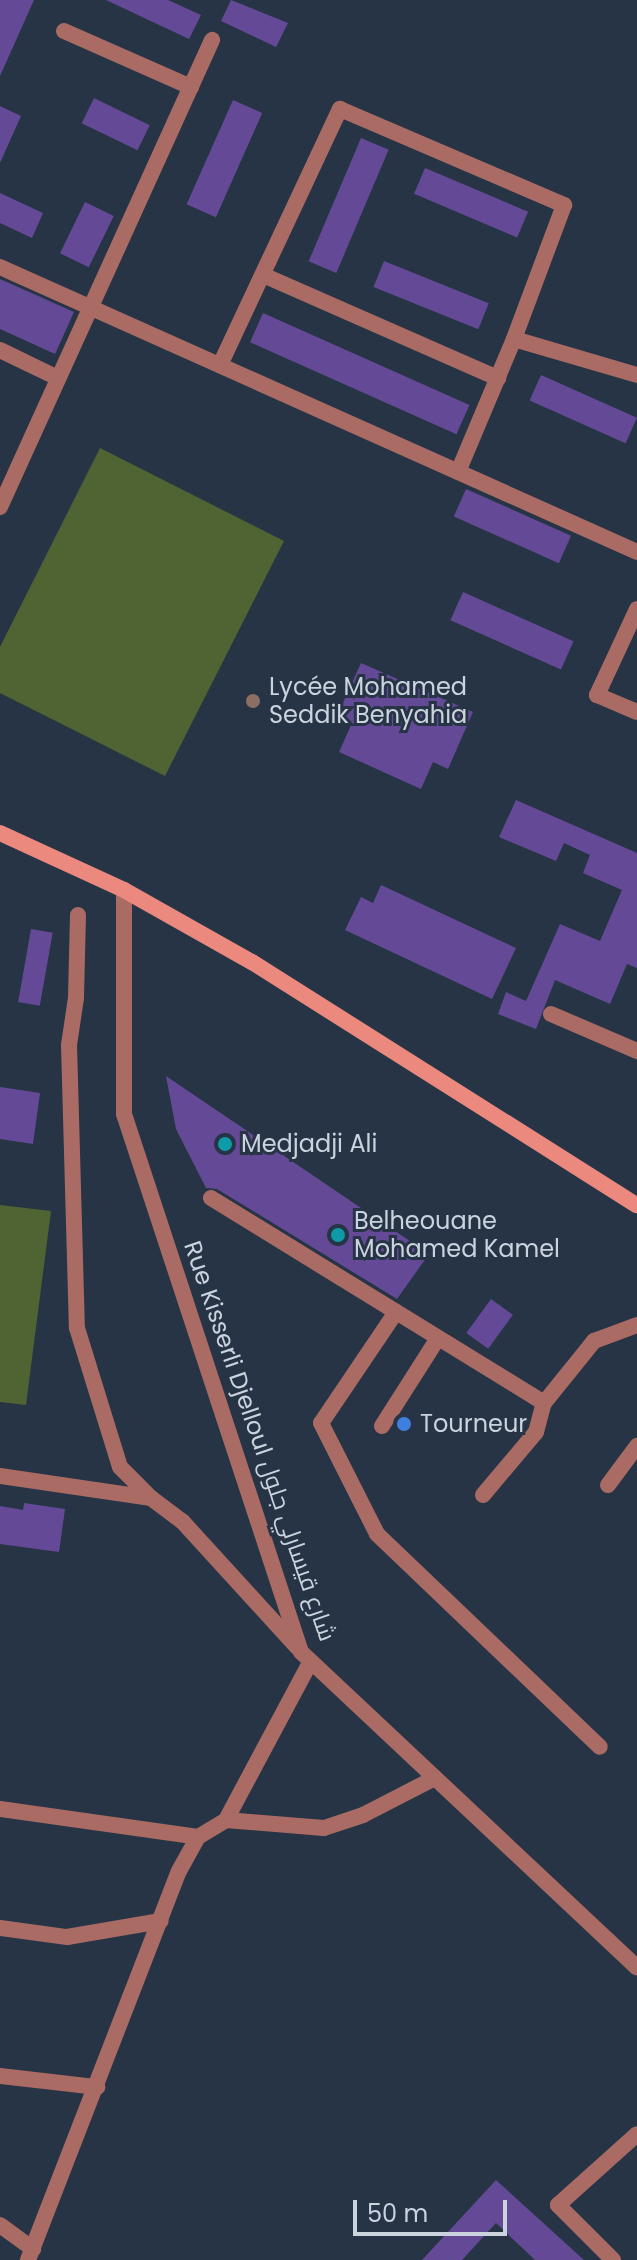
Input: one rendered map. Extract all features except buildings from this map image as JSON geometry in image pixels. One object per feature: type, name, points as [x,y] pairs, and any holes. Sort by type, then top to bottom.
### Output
[{"type":"main road","points":[[0,833],[124,890],[266,970],[637,1205]]},
{"type":"street","points":[[64,31],[191,87]]},
{"type":"street","points":[[0,507],[212,40]]},
{"type":"street","points":[[220,365],[340,109],[564,205],[514,339],[458,472]]},
{"type":"street","points":[[0,267],[637,552]]},
{"type":"street","points":[[263,275],[498,378]]},
{"type":"street","points":[[514,339],[637,375]]},
{"type":"street","points":[[0,350],[58,378]]},
{"type":"street","points":[[637,609],[597,695],[637,712]]},
{"type":"street","name":"Rue Kisserli Djelloul شارع قيسارلي جلول","points":[[124,890],[124,1114],[306,1657],[637,1967]]},
{"type":"street","points":[[0,2225],[30,2255],[161,1921],[198,1837],[226,1820],[306,1657],[182,1521],[151,1498],[120,1467],[77,1328],[69,1045],[76,998],[78,915]]},
{"type":"street","points":[[551,1014],[637,1051]]},
{"type":"street","points":[[211,1198],[544,1403]]},
{"type":"street","points":[[396,1312],[321,1423],[377,1534],[600,1747]]},
{"type":"street","points":[[483,1495],[536,1432],[544,1403],[594,1341],[637,1325]]},
{"type":"street","points":[[382,1426],[438,1338]]},
{"type":"street","points":[[608,1485],[637,1446]]},
{"type":"street","points":[[0,1476],[151,1498]]},
{"type":"street","points":[[226,1820],[324,1828],[363,1815],[435,1778]]},
{"type":"street","points":[[0,1809],[198,1837]]},
{"type":"street","points":[[0,1928],[67,1937],[161,1921]]},
{"type":"street","points":[[0,2076],[97,2087]]},
{"type":"street","points":[[613,2260],[558,2205],[637,2134]]},
{"type":"green space","points":[[100,448],[284,541],[165,776],[0,693],[0,647]]},
{"type":"green space","points":[[0,1205],[51,1211],[26,1405],[0,1402]]},
{"type":"place","name":"Lycée Mohamed Seddik Benyahia","points":[[253,701]]},
{"type":"place","name":"Medjadji Ali","points":[[225,1144]]},
{"type":"place","name":"Belheouane Mohamed Kamel","points":[[338,1235]]},
{"type":"place","name":"Tourneur","points":[[404,1424]]}]
